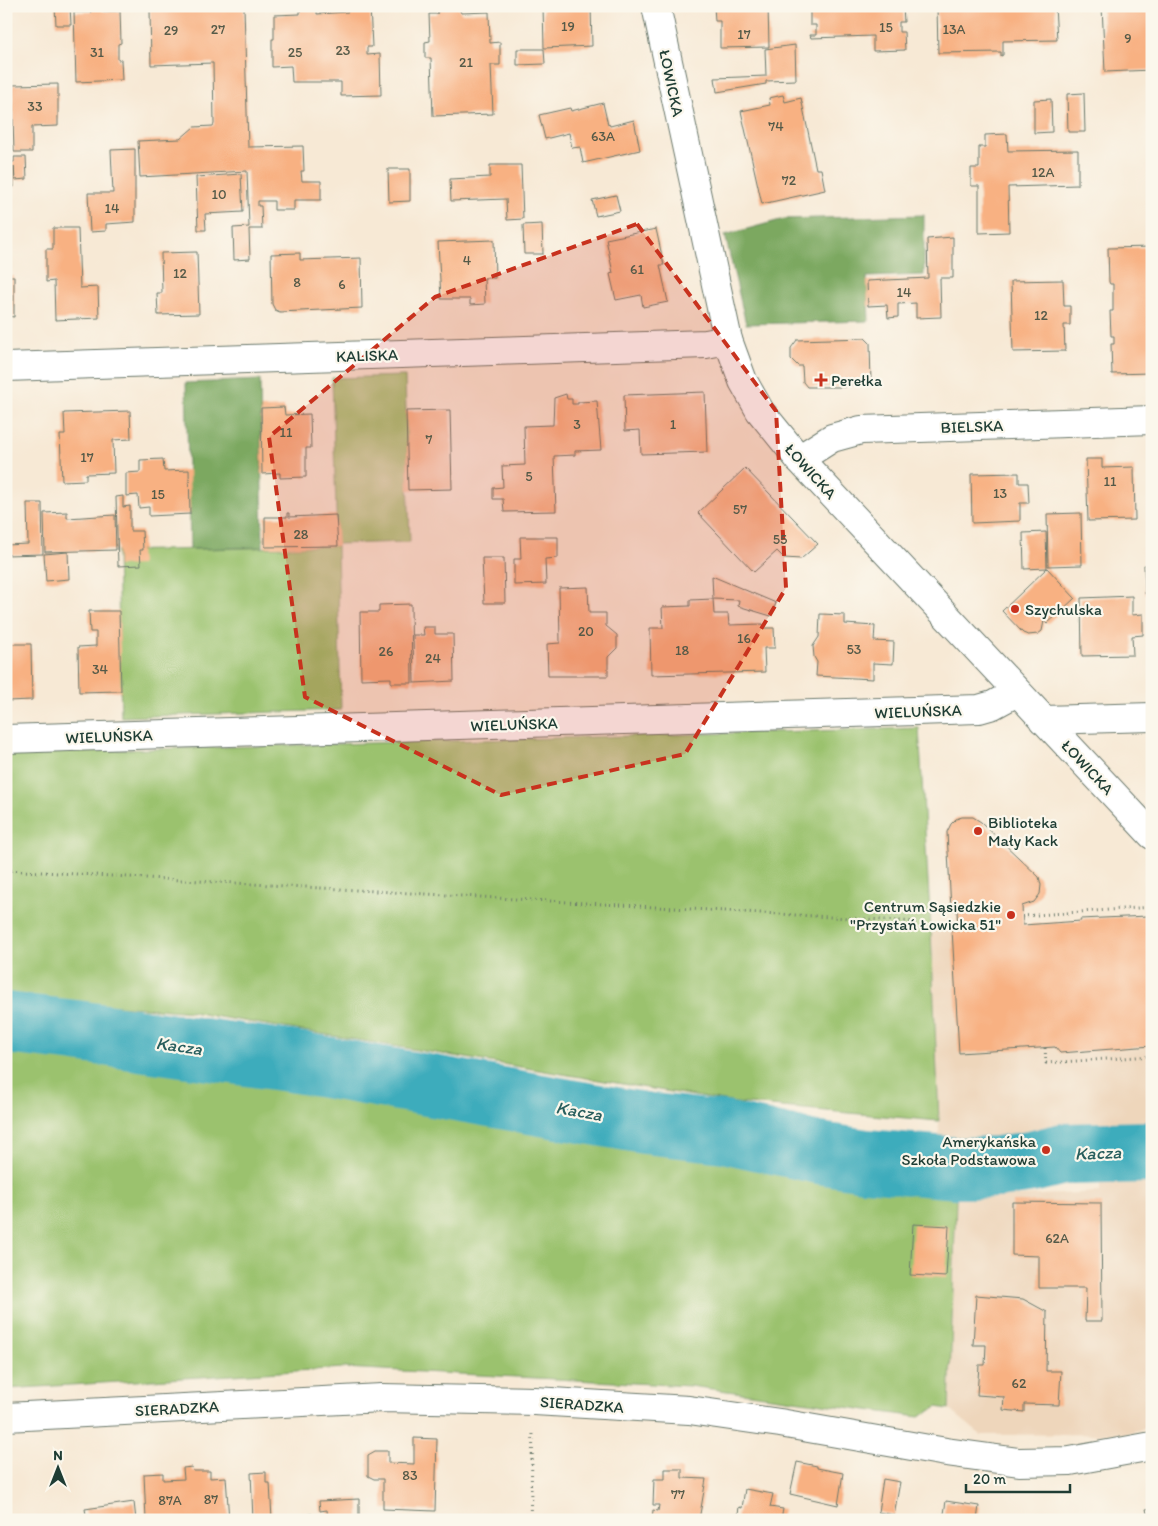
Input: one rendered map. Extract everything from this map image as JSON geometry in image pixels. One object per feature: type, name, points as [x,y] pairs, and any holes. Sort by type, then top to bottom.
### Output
[{"type":"street","name":"ŁOWICKA","points":[[656,6],[728,340],[743,381],[760,411],[799,459],[1152,835]]},
{"type":"street","name":"KALISKA","points":[[6,367],[706,344],[728,340]]},
{"type":"street","name":"BIELSKA","points":[[799,459],[832,438],[861,430],[1152,420]]},
{"type":"street","name":"WIELUŃSKA","points":[[6,739],[979,709],[1018,692]]},
{"type":"street","points":[[1043,720],[1152,717]]},
{"type":"street","name":"SIERADZKA","points":[[6,1417],[382,1398],[534,1401],[698,1412],[780,1423],[946,1452],[1019,1462],[1070,1461],[1152,1446]]},
{"type":"path","points":[[6,870],[919,922]]},
{"type":"path","points":[[1022,916],[1152,907]]},
{"type":"path","points":[[1045,1048],[1046,1063],[1152,1056]]},
{"type":"path","points":[[530,1520],[534,1401]]},
{"type":"highlighted area","points":[[637,224],[776,411],[786,588],[685,754],[501,795],[305,697],[269,437],[435,297]]},
{"type":"shaded area","name":"Amerykańska Szkoła Podstawowa","points":[[1146,915],[1150,919],[1152,918],[1152,1426],[1124,1434],[981,1435],[949,1409],[956,1199],[1100,1192],[1100,1180],[941,1184],[931,931]]},
{"type":"green space","points":[[924,215],[924,275],[867,277],[869,321],[746,324],[725,235],[784,219]]},
{"type":"green space","points":[[405,376],[410,542],[337,544],[332,378]]},
{"type":"green space","points":[[260,380],[263,547],[190,549],[186,383]]},
{"type":"green space","points":[[337,546],[341,710],[121,717],[117,551]]},
{"type":"green space","points":[[919,728],[931,931],[939,1121],[737,1103],[193,1012],[6,997],[6,753]]},
{"type":"green space","points":[[6,1038],[112,1046],[181,1057],[671,1149],[831,1172],[941,1192],[956,1199],[949,1409],[937,1407],[919,1417],[690,1386],[344,1368],[6,1389]]},
{"type":"building","points":[[55,6],[70,6],[71,25],[56,25]]},
{"type":"building","points":[[91,6],[102,6],[103,11],[120,11],[121,43],[118,44],[118,60],[121,60],[122,80],[76,82],[74,12],[91,12]]},
{"type":"building","points":[[167,6],[180,6],[181,8],[244,7],[248,147],[303,146],[304,171],[301,171],[302,181],[321,181],[321,200],[294,200],[294,210],[274,210],[274,201],[258,201],[258,206],[261,206],[262,229],[249,229],[250,259],[234,260],[233,228],[249,227],[247,171],[140,177],[138,141],[180,139],[194,127],[213,126],[214,124],[213,63],[151,65],[150,9],[166,8]]},
{"type":"building","points":[[300,6],[317,6],[317,14],[348,12],[347,6],[370,6],[372,47],[367,47],[367,55],[380,54],[381,95],[341,96],[341,82],[292,82],[291,66],[272,67],[274,15],[300,14]]},
{"type":"building","points":[[440,6],[458,6],[461,13],[489,12],[490,43],[500,42],[500,65],[491,65],[493,114],[433,116],[431,58],[425,58],[425,42],[430,41],[429,14],[437,14]]},
{"type":"building","points":[[543,6],[591,6],[592,46],[544,48]]},
{"type":"building","points":[[714,6],[768,6],[769,47],[720,48],[720,21],[715,21]]},
{"type":"building","points":[[810,6],[903,6],[904,22],[899,22],[899,32],[904,32],[905,50],[873,51],[873,36],[811,38],[810,35],[816,35],[816,25],[810,25]]},
{"type":"building","points":[[937,6],[1055,6],[1057,40],[1003,41],[1003,55],[1001,56],[1001,52],[938,53]]},
{"type":"building","points":[[1102,6],[1152,6],[1152,70],[1105,72]]},
{"type":"building","points":[[795,45],[796,80],[766,81],[766,84],[717,92],[715,78],[766,76],[765,49]]},
{"type":"building","points":[[517,49],[544,49],[545,64],[517,65]]},
{"type":"building","points":[[58,84],[58,126],[32,127],[32,152],[14,152],[12,85]]},
{"type":"building","points":[[1084,93],[1085,132],[1068,132],[1067,94]]},
{"type":"building","points":[[783,95],[785,102],[801,98],[816,169],[821,169],[825,190],[762,204],[741,111],[770,105],[769,98]]},
{"type":"building","points":[[1051,99],[1052,132],[1034,133],[1034,100]]},
{"type":"building","points":[[603,103],[608,125],[634,120],[640,150],[583,163],[580,147],[572,148],[569,133],[545,139],[539,115],[570,108],[571,111]]},
{"type":"building","points":[[1007,134],[1008,151],[1078,150],[1078,185],[1008,187],[1009,232],[979,233],[979,186],[971,186],[971,168],[979,168],[979,147],[985,147],[985,135]]},
{"type":"building","points":[[135,149],[135,222],[106,224],[106,231],[90,232],[88,193],[113,193],[111,150]]},
{"type":"building","points":[[14,157],[26,157],[27,179],[15,180],[14,166],[14,187],[6,187],[6,162],[14,162]]},
{"type":"building","points":[[490,165],[521,165],[523,219],[507,220],[506,199],[451,201],[450,179],[490,177]]},
{"type":"building","points":[[388,169],[410,169],[410,201],[389,202]]},
{"type":"building","points":[[241,174],[243,212],[205,214],[206,230],[198,230],[196,177]]},
{"type":"building","points":[[616,195],[620,211],[596,216],[592,200]]},
{"type":"building","points":[[6,199],[8,199],[9,233],[6,233]]},
{"type":"building","points":[[542,224],[543,254],[524,254],[523,225]]},
{"type":"building","points":[[53,228],[78,228],[80,288],[98,287],[99,318],[55,320],[54,281],[46,282],[46,249],[53,249]]},
{"type":"building","points":[[656,229],[664,265],[660,265],[668,302],[643,307],[641,295],[616,300],[610,274],[613,273],[606,239]]},
{"type":"building","points":[[953,237],[953,278],[940,278],[941,317],[916,318],[916,303],[898,304],[898,317],[888,318],[887,305],[868,306],[867,281],[928,278],[927,239]]},
{"type":"building","points":[[494,240],[495,278],[484,278],[485,304],[470,305],[470,299],[441,299],[438,242]]},
{"type":"building","points":[[1152,247],[1152,370],[1150,370],[1150,373],[1112,374],[1111,344],[1114,344],[1114,336],[1111,336],[1110,311],[1113,311],[1113,284],[1109,282],[1108,248]]},
{"type":"building","points":[[197,252],[199,314],[158,315],[157,293],[162,293],[161,253]]},
{"type":"building","points":[[300,253],[300,260],[361,258],[362,308],[280,312],[275,310],[272,304],[271,254]]},
{"type":"building","points":[[6,276],[14,276],[14,317],[6,316]]},
{"type":"building","points":[[1063,280],[1064,306],[1070,306],[1070,325],[1064,325],[1065,351],[1013,352],[1011,281]]},
{"type":"building","points":[[865,338],[870,343],[871,384],[845,385],[845,387],[807,387],[803,382],[802,366],[798,366],[791,359],[791,348],[797,340]]},
{"type":"building","points":[[705,392],[707,452],[641,454],[640,430],[625,431],[624,395]]},
{"type":"building","points":[[566,394],[567,399],[572,399],[572,404],[597,401],[601,450],[575,451],[575,455],[554,456],[556,511],[504,512],[503,499],[493,499],[493,488],[503,487],[502,466],[525,465],[524,426],[553,425],[554,398]]},
{"type":"building","points":[[284,407],[285,415],[310,414],[311,448],[306,448],[306,477],[280,478],[280,473],[262,474],[261,408]]},
{"type":"building","points":[[450,410],[452,489],[408,490],[406,411]]},
{"type":"building","points":[[130,411],[131,439],[113,440],[114,473],[86,474],[86,480],[62,481],[60,435],[65,435],[64,413]]},
{"type":"building","points":[[163,459],[164,471],[189,470],[190,514],[149,516],[149,507],[139,508],[138,495],[126,496],[126,473],[140,472],[140,460]]},
{"type":"building","points":[[1086,459],[1102,459],[1102,468],[1134,467],[1135,520],[1088,521]]},
{"type":"building","points":[[745,468],[818,544],[801,559],[784,558],[777,551],[754,572],[698,513]]},
{"type":"building","points":[[1019,473],[1019,483],[1028,483],[1029,503],[1020,503],[1020,521],[972,523],[971,474]]},
{"type":"building","points":[[123,496],[123,507],[130,506],[130,531],[142,531],[143,550],[140,550],[141,565],[118,566],[116,497]]},
{"type":"building","points":[[27,503],[42,503],[43,554],[6,555],[6,545],[28,544]]},
{"type":"building","points":[[67,512],[67,518],[115,515],[116,550],[45,552],[44,513]]},
{"type":"building","points":[[287,513],[289,513],[289,517],[336,515],[338,546],[265,547],[265,517],[287,517]]},
{"type":"building","points":[[1081,513],[1082,565],[1048,566],[1047,514]]},
{"type":"building","points":[[1046,532],[1047,568],[1024,569],[1023,533]]},
{"type":"building","points":[[520,537],[558,537],[558,558],[545,559],[546,584],[514,585],[514,559],[521,559]]},
{"type":"building","points":[[68,552],[69,579],[46,581],[44,554]]},
{"type":"building","points":[[482,558],[504,558],[505,603],[484,603]]},
{"type":"building","points":[[1144,565],[1152,565],[1152,594],[1145,594]]},
{"type":"building","points":[[1047,568],[1075,598],[1047,624],[1044,621],[1042,631],[1038,634],[1028,635],[1023,633],[1002,611]]},
{"type":"building","points":[[712,576],[776,603],[771,616],[738,606],[739,600],[713,599]]},
{"type":"building","points":[[588,587],[589,613],[606,613],[606,626],[617,635],[617,648],[608,657],[608,676],[548,676],[547,644],[560,643],[559,588]]},
{"type":"building","points":[[1132,596],[1132,615],[1143,614],[1143,635],[1132,636],[1133,655],[1082,656],[1081,598]]},
{"type":"building","points":[[713,599],[714,614],[728,614],[729,625],[763,624],[764,628],[774,628],[775,648],[764,648],[765,672],[651,675],[650,628],[663,628],[662,607],[690,606],[690,600]]},
{"type":"building","points":[[411,604],[412,683],[391,683],[391,678],[361,679],[360,612],[379,612],[379,605]]},
{"type":"building","points":[[89,611],[119,611],[121,691],[79,692],[78,647],[96,646],[96,632],[90,632]]},
{"type":"building","points":[[820,614],[845,615],[845,624],[875,626],[874,641],[894,642],[893,664],[873,663],[873,679],[816,676],[817,662],[814,657],[813,646],[819,637]]},
{"type":"building","points":[[423,627],[435,627],[435,634],[453,634],[454,681],[414,683],[413,635],[424,635]]},
{"type":"building","points":[[6,644],[31,644],[32,700],[7,701]]},
{"type":"building","points":[[973,817],[981,822],[1039,877],[1041,885],[1040,894],[1034,902],[1022,906],[1023,925],[1081,921],[1080,919],[1148,916],[1150,919],[1152,947],[1152,1046],[1060,1053],[1055,1047],[959,1053],[952,929],[958,929],[957,910],[951,910],[947,832],[956,819]]},
{"type":"building","points":[[1012,1202],[1101,1203],[1102,1321],[1085,1321],[1086,1288],[1039,1288],[1039,1256],[1012,1255]]},
{"type":"building","points":[[913,1224],[949,1226],[946,1277],[910,1275]]},
{"type":"building","points":[[976,1295],[1023,1299],[1047,1312],[1046,1371],[1061,1371],[1059,1405],[1024,1404],[1024,1412],[1003,1410],[1004,1397],[977,1395],[979,1365],[985,1365],[986,1345],[973,1345]]},
{"type":"building","points":[[414,1438],[437,1439],[435,1511],[383,1509],[383,1479],[374,1479],[368,1476],[368,1455],[375,1451],[388,1451],[388,1463],[414,1464]]},
{"type":"building","points":[[797,1462],[843,1473],[838,1505],[790,1494]]},
{"type":"building","points":[[192,1467],[193,1471],[210,1471],[210,1478],[226,1477],[229,1520],[146,1520],[144,1474],[163,1473],[163,1480],[184,1479],[183,1468]]},
{"type":"building","points":[[665,1469],[682,1469],[682,1478],[706,1479],[699,1520],[652,1520],[653,1510],[658,1511],[659,1505],[653,1505],[654,1479],[665,1479]]},
{"type":"building","points":[[266,1472],[266,1483],[270,1483],[272,1520],[253,1520],[251,1473]]},
{"type":"building","points":[[883,1479],[900,1482],[894,1515],[878,1512]]},
{"type":"building","points":[[745,1489],[773,1494],[770,1507],[783,1509],[781,1520],[737,1520],[739,1507],[742,1508]]},
{"type":"building","points":[[359,1499],[359,1520],[328,1520],[327,1510],[320,1511],[319,1501]]},
{"type":"building","points":[[946,1501],[979,1506],[977,1520],[943,1520]]},
{"type":"building","points":[[134,1502],[136,1520],[87,1520],[85,1509]]},
{"type":"building","points":[[1152,1508],[1152,1520],[1149,1520],[1146,1509]]},
{"type":"building","points":[[312,1514],[313,1520],[281,1520],[281,1517]]},
{"type":"waterway","name":"Kacza","points":[[6,1023],[296,1062],[644,1123],[724,1132],[819,1153],[865,1160],[958,1168],[998,1167],[1031,1162],[1063,1154],[1152,1152]]},
{"type":"place","name":"Perełka","points":[[821,380]]},
{"type":"place","name":"Szychulska","points":[[1015,609]]},
{"type":"place","name":"Biblioteka Mały Kack","points":[[978,831]]},
{"type":"place","name":"Centrum Sąsiedzkie \"Przystań Łowicka 51\"","points":[[1011,915]]},
{"type":"place","name":"Amerykańska Szkoła Podstawowa","points":[[1046,1150]]}]
